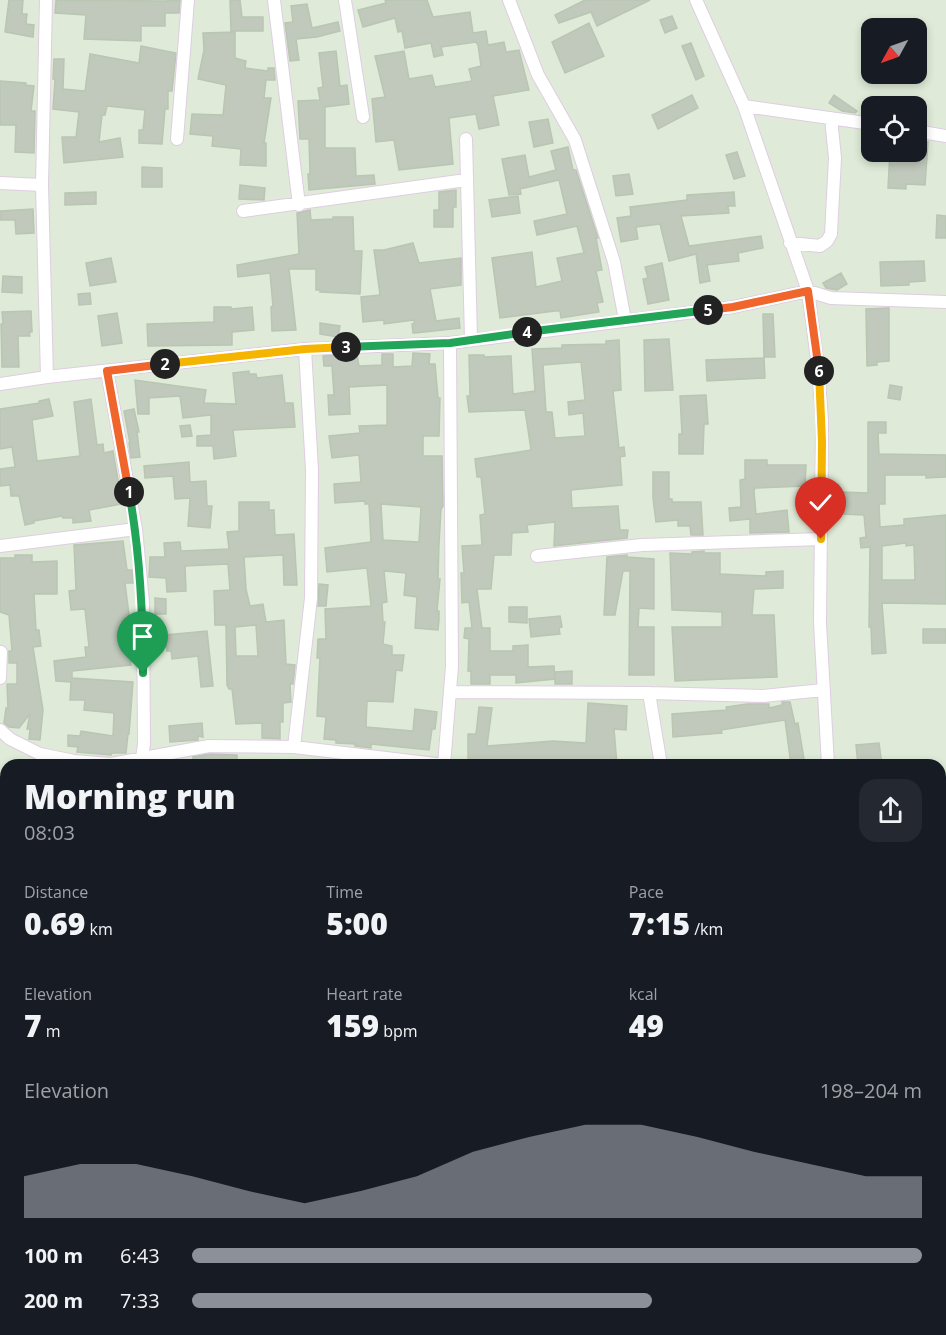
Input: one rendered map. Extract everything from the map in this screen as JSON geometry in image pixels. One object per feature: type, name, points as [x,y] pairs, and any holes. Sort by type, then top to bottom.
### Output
[{"type":"street","points":[[46,0],[42,185],[47,377]]},
{"type":"street","points":[[177,139],[188,0]]},
{"type":"street","points":[[274,0],[299,205]]},
{"type":"street","points":[[345,0],[363,117]]},
{"type":"street","points":[[509,0],[538,75],[575,140],[614,262],[626,320]]},
{"type":"street","points":[[696,0],[744,106],[808,291],[821,411],[820,623],[828,759]]},
{"type":"street","points":[[744,106],[861,122]]},
{"type":"street","points":[[790,243],[820,246],[831,234],[835,158],[831,118]]},
{"type":"street","points":[[927,133],[946,136]]},
{"type":"street","points":[[466,139],[471,339]]},
{"type":"street","points":[[243,211],[466,180]]},
{"type":"street","points":[[0,183],[42,185]]},
{"type":"street","points":[[0,384],[305,349],[450,343],[733,307],[808,291],[831,298],[946,302]]},
{"type":"street","points":[[445,759],[451,692],[450,343]]},
{"type":"street","points":[[294,747],[311,598],[312,470],[305,349]]},
{"type":"street","points":[[107,371],[136,529],[142,602],[144,744],[142,759]]},
{"type":"street","points":[[0,546],[136,529]]},
{"type":"street","points":[[537,556],[642,545],[821,539]]},
{"type":"street","points":[[0,652],[2,663],[0,678]]},
{"type":"street","points":[[451,692],[763,696],[823,690]]},
{"type":"street","points":[[649,693],[660,759]]},
{"type":"street","points":[[0,730],[10,739],[40,754],[61,759]]},
{"type":"street","points":[[155,759],[209,747],[294,747],[394,759]]},
{"type":"building","points":[[9,0],[23,0],[22,14],[27,14],[26,24],[34,25],[33,37],[5,32]]},
{"type":"building","points":[[56,0],[180,0],[179,13],[165,13],[165,26],[141,26],[141,41],[84,39],[86,15],[55,13]]},
{"type":"building","points":[[230,0],[240,0],[242,17],[263,17],[263,31],[231,31]]},
{"type":"building","points":[[385,0],[427,0],[433,17],[470,12],[473,33],[486,31],[488,45],[504,42],[506,52],[519,50],[529,90],[493,96],[499,125],[479,129],[476,114],[449,118],[453,164],[399,170],[394,140],[376,142],[372,99],[385,97],[375,56],[404,51],[409,79],[432,75],[435,87],[472,81],[469,69],[481,66],[478,45],[476,42],[441,47],[443,55],[434,57],[431,43],[405,48],[402,31],[398,32],[395,18],[363,27],[358,10],[386,3]]},
{"type":"building","points":[[585,0],[650,0],[597,26],[591,12],[559,23],[555,15]]},
{"type":"building","points":[[307,4],[312,28],[338,22],[340,31],[296,39],[299,60],[290,61],[285,23],[293,22],[291,6]]},
{"type":"building","points":[[672,16],[677,28],[665,33],[660,20]]},
{"type":"building","points":[[589,23],[604,56],[565,73],[552,42]]},
{"type":"building","points":[[235,32],[235,58],[246,61],[245,68],[268,71],[268,68],[274,68],[275,80],[266,80],[264,98],[271,98],[264,143],[266,143],[266,166],[240,165],[241,149],[212,146],[213,136],[190,134],[192,114],[223,115],[226,85],[198,79],[204,50],[203,33]]},
{"type":"building","points":[[691,43],[704,76],[696,80],[682,46]]},
{"type":"building","points":[[141,46],[176,53],[172,91],[168,91],[168,109],[165,109],[162,144],[139,143],[139,130],[143,130],[145,110],[107,106],[105,115],[102,115],[99,142],[120,138],[123,157],[64,163],[62,137],[76,137],[79,112],[53,109],[54,59],[64,59],[63,89],[85,91],[90,54],[139,63]]},
{"type":"building","points":[[336,51],[340,86],[347,85],[349,104],[325,107],[325,148],[355,148],[356,176],[374,175],[375,184],[309,190],[309,139],[300,139],[298,101],[320,100],[318,88],[323,87],[319,53]]},
{"type":"building","points":[[0,81],[26,83],[25,85],[34,86],[31,111],[35,111],[34,153],[15,152],[16,125],[0,125]]},
{"type":"building","points":[[692,95],[698,108],[658,129],[652,115]]},
{"type":"building","points":[[834,95],[857,111],[855,113],[842,111],[829,103]]},
{"type":"building","points":[[548,119],[553,143],[534,147],[529,122]]},
{"type":"building","points":[[568,147],[573,170],[576,170],[598,238],[596,238],[602,270],[596,271],[603,302],[597,303],[599,312],[561,318],[560,311],[555,311],[500,318],[492,258],[532,252],[536,287],[562,281],[557,258],[584,253],[577,226],[537,235],[534,221],[567,214],[559,180],[520,189],[521,194],[509,195],[502,159],[525,155],[529,177],[556,170],[551,151]]},
{"type":"building","points":[[737,152],[745,176],[734,179],[726,155]]},
{"type":"building","points":[[889,162],[927,162],[925,185],[906,184],[906,189],[888,188]]},
{"type":"building","points":[[142,167],[162,168],[162,187],[142,187]]},
{"type":"building","points":[[629,174],[633,194],[616,196],[613,176]]},
{"type":"building","points":[[240,185],[265,188],[264,200],[239,199]]},
{"type":"building","points":[[456,190],[453,227],[434,227],[434,210],[439,210],[439,192]]},
{"type":"building","points":[[96,192],[96,204],[65,205],[65,193]]},
{"type":"building","points":[[734,192],[735,206],[728,206],[729,213],[681,216],[689,246],[761,236],[763,248],[738,253],[739,261],[707,265],[710,281],[700,283],[696,254],[669,261],[660,224],[636,227],[638,239],[621,242],[617,218],[631,216],[630,207],[687,200],[687,195]]},
{"type":"building","points":[[518,196],[520,213],[492,217],[489,200]]},
{"type":"building","points":[[33,209],[34,233],[16,234],[15,220],[0,220],[0,211]]},
{"type":"building","points":[[310,210],[311,220],[353,217],[354,251],[362,251],[360,294],[320,292],[316,290],[316,269],[289,269],[296,330],[272,331],[271,307],[273,306],[270,273],[238,277],[237,265],[299,254],[297,213]]},
{"type":"building","points":[[937,215],[946,216],[946,238],[936,238]]},
{"type":"building","points":[[413,243],[419,263],[461,258],[461,285],[430,289],[436,321],[459,318],[460,328],[413,333],[414,320],[384,324],[384,320],[363,322],[361,297],[380,295],[374,250]]},
{"type":"building","points":[[111,258],[116,282],[90,286],[86,263]]},
{"type":"building","points":[[924,261],[925,281],[909,282],[909,285],[881,286],[880,262]]},
{"type":"building","points":[[662,263],[669,300],[648,304],[643,279],[648,278],[645,267]]},
{"type":"building","points":[[841,273],[847,284],[837,290],[826,288],[823,283]]},
{"type":"building","points":[[3,276],[22,277],[22,293],[2,292]]},
{"type":"building","points":[[90,293],[91,304],[79,305],[78,294]]},
{"type":"building","points":[[214,307],[231,307],[231,309],[252,307],[254,330],[232,332],[232,345],[148,346],[147,324],[214,322]]},
{"type":"building","points":[[889,308],[889,361],[867,366],[866,309]]},
{"type":"building","points":[[31,311],[32,332],[29,332],[30,336],[18,336],[19,367],[2,367],[2,312]]},
{"type":"building","points":[[117,313],[122,343],[102,346],[98,316]]},
{"type":"building","points":[[763,314],[773,314],[775,357],[764,357]]},
{"type":"building","points":[[320,323],[340,326],[338,337],[320,334]]},
{"type":"building","points":[[669,339],[673,390],[645,391],[644,340]]},
{"type":"building","points":[[619,340],[621,390],[613,391],[619,448],[624,447],[625,456],[620,457],[622,485],[571,490],[572,508],[618,506],[620,530],[628,530],[627,538],[554,546],[555,522],[527,525],[528,532],[512,533],[511,555],[494,555],[491,589],[477,589],[482,628],[490,628],[490,651],[513,651],[513,646],[528,645],[528,667],[554,666],[555,679],[516,683],[516,675],[490,675],[490,684],[471,684],[471,671],[468,671],[469,639],[464,638],[465,628],[472,628],[469,602],[462,603],[461,573],[464,573],[462,546],[482,545],[480,515],[485,514],[481,477],[477,477],[475,459],[531,450],[525,410],[469,412],[467,396],[470,396],[469,355],[511,356],[513,394],[535,391],[532,349],[562,348],[562,345],[606,344],[606,341]],"holes":[[[581,362],[585,400],[568,402],[569,415],[583,413],[585,436],[555,438],[552,412],[546,412],[543,365]]]},
{"type":"building","points":[[413,353],[430,354],[429,364],[435,364],[438,398],[440,398],[439,436],[423,436],[423,456],[442,456],[443,506],[439,544],[438,630],[415,628],[417,597],[404,595],[406,573],[384,571],[387,602],[382,603],[383,622],[385,622],[383,644],[392,646],[392,655],[404,655],[402,671],[396,670],[393,702],[367,701],[366,727],[413,731],[415,709],[437,712],[435,729],[432,729],[429,750],[371,744],[371,748],[336,743],[336,740],[324,739],[326,717],[317,716],[320,658],[317,658],[318,639],[326,639],[325,609],[371,606],[367,568],[327,572],[325,548],[371,542],[369,504],[365,504],[365,501],[335,503],[334,484],[361,482],[359,455],[332,458],[329,436],[360,433],[359,426],[387,425],[387,385],[349,387],[350,414],[329,415],[328,395],[334,395],[332,366],[324,366],[323,356],[357,355],[359,366],[382,365],[382,354],[393,354],[393,367],[412,366]],"holes":[[[381,504],[421,507],[419,542],[383,540]]]},
{"type":"building","points":[[764,358],[765,378],[707,381],[706,360]]},
{"type":"building","points":[[249,371],[249,374],[256,374],[257,378],[282,375],[285,403],[293,403],[295,427],[233,430],[236,456],[214,459],[213,446],[197,446],[197,436],[211,435],[211,415],[183,418],[180,396],[149,398],[149,414],[138,414],[135,380],[206,390],[204,403],[236,404],[233,373]]},
{"type":"building","points":[[890,385],[902,387],[900,400],[888,398]]},
{"type":"building","points":[[706,395],[708,424],[704,424],[703,454],[679,454],[679,434],[682,434],[680,396]]},
{"type":"building","points":[[49,399],[53,416],[32,420],[37,461],[80,456],[74,402],[91,399],[97,445],[103,444],[104,453],[113,451],[122,504],[89,510],[91,521],[73,523],[73,518],[62,516],[25,525],[19,496],[11,496],[10,485],[0,486],[0,469],[15,467],[12,447],[0,449],[0,409],[39,403],[39,401]]},
{"type":"building","points":[[134,409],[139,432],[137,432],[140,457],[131,458],[124,411]]},
{"type":"building","points":[[868,422],[886,422],[886,433],[878,433],[879,454],[946,455],[946,477],[885,475],[885,504],[879,504],[880,527],[904,525],[904,519],[946,515],[946,604],[882,603],[886,653],[872,654],[871,627],[869,627],[870,547],[861,548],[860,538],[866,537],[864,515],[841,514],[842,492],[868,493]],"holes":[[[906,543],[906,546],[914,545],[915,580],[882,580],[882,546]]]},
{"type":"building","points":[[190,425],[192,436],[182,437],[180,426]]},
{"type":"building","points":[[745,460],[767,460],[767,465],[806,465],[805,486],[755,488],[754,491],[756,514],[787,510],[789,532],[750,533],[750,519],[730,521],[729,508],[741,507],[740,480],[745,479]]},
{"type":"building","points":[[189,462],[190,482],[206,481],[207,506],[212,506],[210,528],[188,526],[190,498],[175,499],[173,476],[145,478],[144,466]]},
{"type":"building","points":[[653,472],[669,472],[669,499],[672,499],[672,502],[701,502],[703,535],[691,535],[690,526],[678,526],[678,520],[656,522]]},
{"type":"building","points":[[239,502],[269,502],[269,510],[274,510],[275,535],[294,534],[297,585],[284,585],[283,555],[244,557],[246,589],[250,606],[263,604],[266,622],[284,620],[286,664],[295,665],[293,684],[290,684],[291,702],[283,703],[280,739],[262,738],[262,723],[236,724],[232,689],[229,689],[227,685],[226,625],[215,625],[214,591],[230,590],[228,564],[185,566],[186,591],[167,592],[166,578],[149,577],[150,557],[165,557],[164,543],[180,542],[181,551],[229,549],[227,532],[239,531]],"holes":[[[256,625],[258,656],[236,656],[235,627]]]},
{"type":"building","points":[[123,541],[127,570],[132,570],[133,583],[125,583],[132,638],[128,639],[131,665],[72,671],[72,678],[133,682],[126,753],[112,753],[111,755],[77,752],[78,747],[68,746],[68,735],[80,736],[81,731],[113,736],[114,713],[84,710],[85,700],[70,700],[71,682],[56,681],[54,661],[86,657],[85,647],[89,647],[85,609],[71,610],[69,591],[76,590],[74,545]]},
{"type":"building","points":[[704,551],[704,553],[720,553],[720,574],[766,576],[766,572],[783,571],[783,588],[754,589],[752,615],[774,615],[777,677],[675,681],[672,627],[722,627],[722,612],[672,610],[670,553],[692,554],[692,552]]},
{"type":"building","points":[[15,555],[32,555],[32,562],[57,561],[57,594],[34,594],[36,630],[39,630],[41,646],[33,647],[43,710],[40,740],[29,739],[30,729],[27,729],[30,714],[19,728],[9,727],[4,723],[6,708],[8,709],[7,684],[17,684],[17,663],[9,663],[9,651],[12,651],[9,615],[0,612],[0,558],[15,558]]},
{"type":"building","points":[[627,555],[627,557],[654,559],[654,609],[639,608],[638,627],[654,627],[654,675],[629,675],[630,571],[623,571],[615,615],[604,615],[607,557]]},
{"type":"building","points":[[319,584],[328,585],[326,606],[318,606]]},
{"type":"building","points":[[155,598],[166,599],[166,614],[155,614]]},
{"type":"building","points":[[509,607],[527,607],[527,623],[509,622]]},
{"type":"building","points":[[560,616],[562,627],[559,628],[560,634],[531,637],[529,619]]},
{"type":"building","points":[[923,629],[946,629],[946,643],[923,643]]},
{"type":"building","points":[[207,631],[213,686],[201,687],[198,656],[172,659],[171,651],[167,651],[165,635]]},
{"type":"building","points":[[572,671],[572,684],[555,684],[555,672]]},
{"type":"building","points":[[782,702],[790,702],[795,724],[798,723],[804,759],[790,759],[785,720],[721,730],[722,733],[673,737],[672,714],[727,710],[726,707],[747,704],[769,704],[769,708],[782,705]]},
{"type":"building","points":[[588,703],[627,706],[626,730],[614,729],[616,759],[468,759],[468,734],[476,734],[479,707],[492,708],[487,746],[553,741],[586,743]]},
{"type":"building","points":[[202,723],[203,737],[198,736],[198,740],[170,742],[169,726]]},
{"type":"building","points":[[879,743],[881,759],[857,759],[856,745]]},
{"type":"building","points":[[210,754],[237,755],[237,759],[193,759],[193,757]]},
{"type":"route","points":[[143,673],[142,602],[136,529],[107,371],[305,349],[450,343],[733,307],[808,291],[820,394],[821,539]]}]
